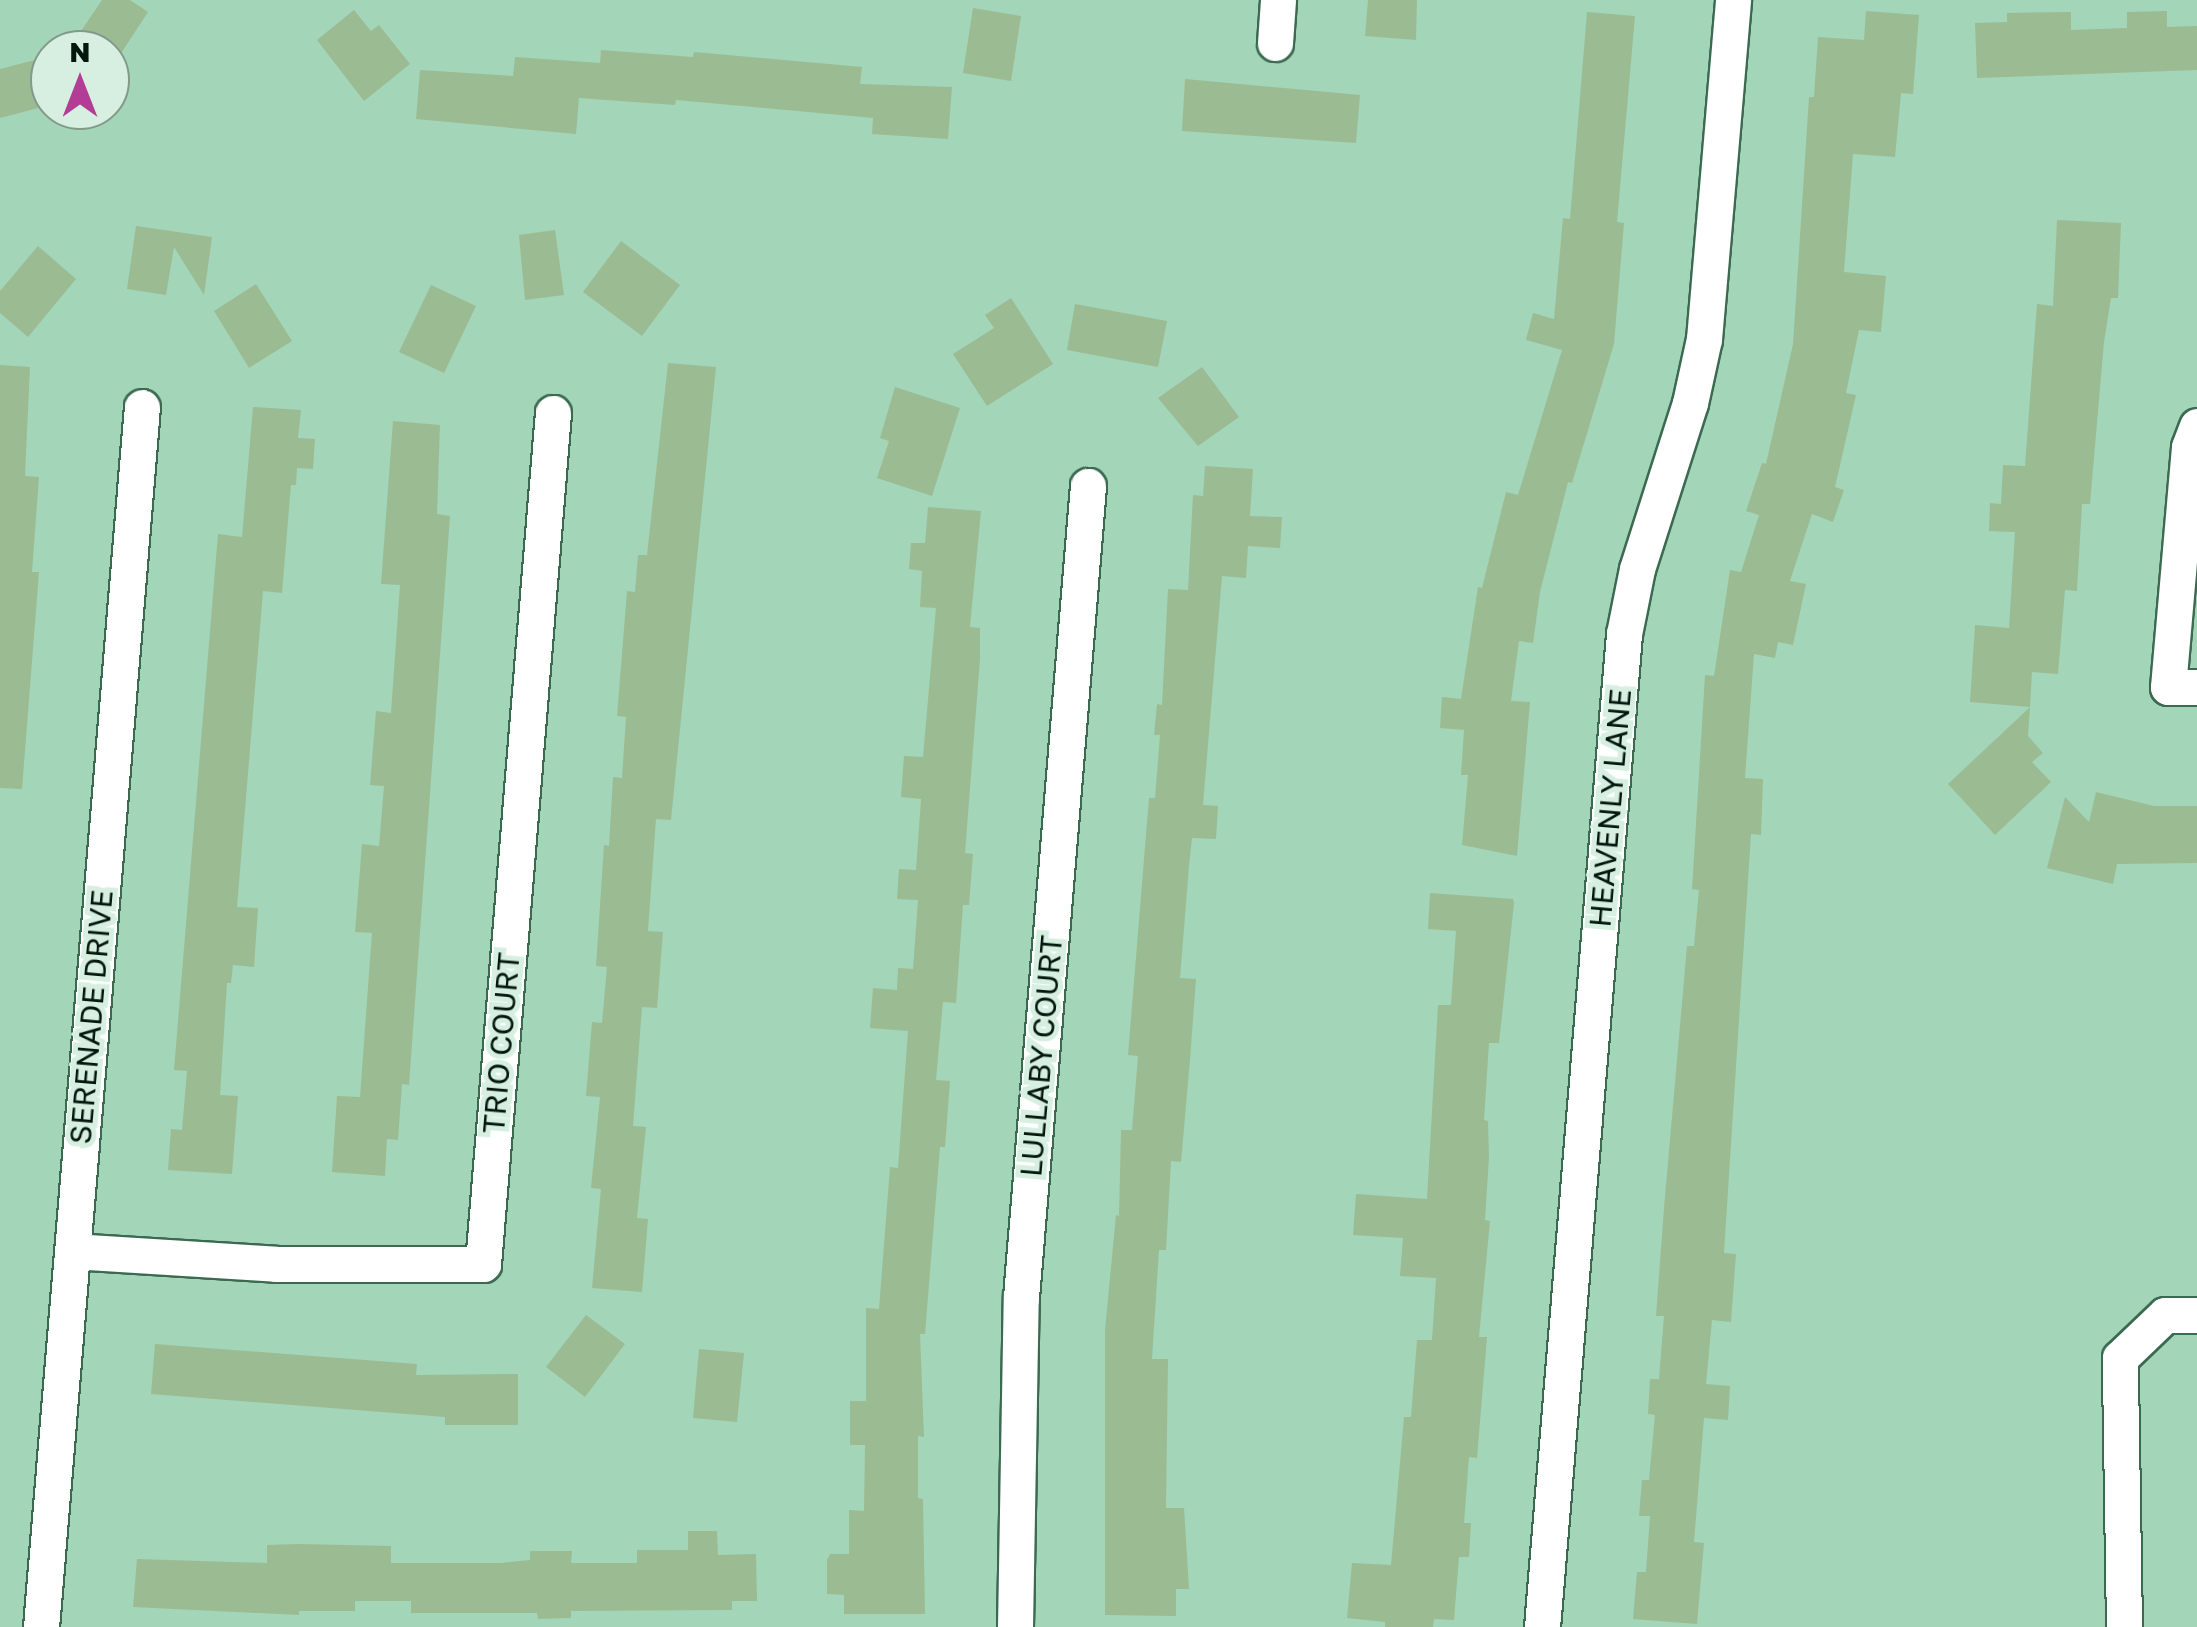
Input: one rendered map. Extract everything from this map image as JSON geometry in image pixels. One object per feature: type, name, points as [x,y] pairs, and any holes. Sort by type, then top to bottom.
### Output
[{"type":"street","points":[[1275,44],[1278,0]]},
{"type":"street","name":"HEAVENLY LANE","points":[[1542,1627],[1624,634],[1637,570],[1690,402],[1704,339],[1733,0]]},
{"type":"street","name":"SERENADE DRIVE","points":[[41,1627],[142,407]]},
{"type":"street","name":"TRIO COURT","points":[[72,1251],[276,1264],[482,1264],[553,413]]},
{"type":"street","points":[[2197,426],[2189,447],[2168,687],[2197,688]]},
{"type":"street","name":"LULLABY COURT","points":[[1015,1627],[1020,1296],[1088,486]]},
{"type":"street","points":[[2124,1627],[2120,1358],[2165,1314],[2197,1314]]},
{"type":"building","points":[[102,0],[130,0],[148,12],[130,40],[130,30],[82,30]]},
{"type":"building","points":[[1368,0],[1417,0],[1416,40],[1365,36]]},
{"type":"building","points":[[973,8],[1021,16],[1011,81],[963,73]]},
{"type":"building","points":[[354,10],[371,31],[379,25],[410,64],[364,101],[317,40]]},
{"type":"building","points":[[1866,11],[1919,15],[1913,94],[1901,93],[1895,157],[1853,154],[1844,272],[1886,276],[1881,332],[1859,330],[1846,393],[1856,395],[1835,487],[1844,490],[1833,522],[1812,514],[1790,581],[1806,584],[1793,645],[1778,642],[1775,658],[1754,654],[1745,778],[1763,779],[1761,835],[1751,834],[1724,1253],[1736,1254],[1731,1322],[1712,1320],[1706,1384],[1730,1386],[1728,1420],[1704,1418],[1694,1542],[1704,1543],[1697,1624],[1633,1619],[1637,1572],[1646,1572],[1650,1516],[1639,1516],[1642,1480],[1649,1480],[1655,1415],[1648,1414],[1650,1379],[1659,1379],[1664,1316],[1656,1316],[1664,1208],[1687,946],[1694,946],[1699,890],[1692,889],[1705,675],[1714,676],[1730,570],[1741,572],[1759,515],[1746,511],[1762,463],[1766,464],[1793,344],[1809,97],[1814,97],[1818,37],[1864,40]]},
{"type":"building","points":[[2167,11],[2167,27],[2197,26],[2197,70],[1977,78],[1975,23],[2007,22],[2007,13],[2071,12],[2071,30],[2127,28],[2127,12]]},
{"type":"building","points":[[1587,12],[1635,16],[1617,222],[1624,223],[1614,344],[1572,483],[1568,482],[1540,592],[1533,643],[1519,641],[1511,701],[1530,702],[1517,856],[1462,845],[1468,775],[1461,775],[1464,730],[1440,728],[1442,697],[1461,699],[1478,587],[1482,588],[1506,492],[1518,495],[1562,350],[1526,340],[1533,313],[1554,319],[1563,218],[1570,219]]},
{"type":"building","points":[[601,50],[693,57],[694,52],[862,67],[860,84],[952,87],[948,139],[872,134],[873,118],[676,100],[675,105],[579,98],[576,134],[416,119],[420,70],[513,76],[515,57],[600,63]]},
{"type":"building","points":[[30,61],[30,110],[0,118],[0,69]]},
{"type":"building","points":[[1185,79],[1360,95],[1356,143],[1182,131]]},
{"type":"building","points":[[2057,220],[2121,223],[2118,298],[2111,298],[2104,342],[2090,504],[2082,504],[2077,591],[2065,590],[2058,674],[2032,672],[2030,707],[1970,702],[1975,625],[2009,628],[2015,532],[1989,531],[1990,503],[2001,504],[2003,465],[2025,466],[2037,304],[2053,306]]},
{"type":"building","points":[[136,226],[212,237],[204,295],[174,247],[166,295],[127,289]]},
{"type":"building","points":[[555,230],[564,295],[525,300],[519,235]]},
{"type":"building","points":[[621,241],[680,285],[642,336],[583,292]]},
{"type":"building","points":[[38,246],[76,279],[28,337],[0,313],[0,291]]},
{"type":"building","points":[[256,284],[292,341],[249,368],[214,311]]},
{"type":"building","points":[[431,285],[476,306],[444,373],[399,352]]},
{"type":"building","points":[[1011,298],[1053,364],[987,406],[953,354],[994,328],[985,315]]},
{"type":"building","points":[[1075,304],[1167,321],[1158,367],[1067,350]]},
{"type":"building","points":[[668,363],[716,367],[671,820],[656,819],[648,931],[663,932],[657,1008],[642,1007],[633,1126],[646,1127],[637,1218],[648,1219],[642,1292],[592,1288],[601,1189],[591,1188],[600,1097],[586,1096],[592,1022],[602,1023],[607,967],[596,966],[613,777],[622,778],[626,717],[617,716],[627,591],[635,592],[638,555],[647,555]]},
{"type":"building","points":[[0,365],[30,367],[25,476],[39,477],[32,572],[39,572],[22,789],[0,788]]},
{"type":"building","points":[[1202,367],[1239,417],[1198,446],[1158,398]]},
{"type":"building","points":[[895,387],[960,408],[932,496],[877,478],[889,441],[880,438]]},
{"type":"building","points":[[253,407],[301,410],[298,438],[315,439],[313,469],[297,468],[296,485],[291,485],[282,593],[263,591],[237,907],[258,908],[254,967],[233,965],[231,983],[227,983],[220,1095],[238,1096],[232,1174],[168,1170],[171,1129],[182,1130],[187,1071],[174,1070],[218,534],[242,537]]},
{"type":"building","points":[[393,421],[440,425],[437,514],[450,516],[409,1085],[402,1084],[398,1140],[387,1139],[385,1176],[332,1172],[337,1096],[360,1097],[372,933],[355,932],[362,844],[379,846],[384,786],[370,785],[376,711],[391,713],[400,585],[381,584]]},
{"type":"building","points":[[1205,466],[1253,469],[1250,516],[1282,517],[1280,548],[1248,546],[1246,578],[1222,576],[1203,805],[1218,806],[1216,839],[1192,838],[1189,866],[1180,978],[1196,979],[1190,1060],[1181,1162],[1171,1161],[1166,1250],[1159,1250],[1152,1359],[1168,1359],[1166,1508],[1184,1508],[1189,1589],[1176,1589],[1176,1616],[1105,1615],[1105,1330],[1116,1215],[1119,1216],[1121,1130],[1132,1130],[1138,1056],[1128,1055],[1149,798],[1155,798],[1160,735],[1154,735],[1157,704],[1162,705],[1168,589],[1188,590],[1193,495],[1203,496]]},
{"type":"building","points":[[928,507],[981,511],[970,627],[980,628],[965,853],[973,854],[969,905],[963,905],[956,1003],[943,1002],[936,1080],[950,1081],[945,1147],[940,1147],[925,1334],[920,1334],[924,1437],[918,1436],[918,1498],[923,1499],[925,1614],[844,1614],[844,1595],[827,1594],[827,1560],[830,1554],[849,1554],[849,1510],[864,1511],[865,1445],[850,1445],[850,1401],[866,1401],[866,1308],[879,1309],[890,1167],[898,1168],[908,1031],[870,1028],[873,988],[897,990],[898,968],[913,969],[918,900],[897,899],[899,869],[916,870],[921,799],[901,797],[904,756],[923,757],[936,608],[920,607],[922,571],[909,569],[911,543],[925,543]]},
{"type":"building","points":[[2030,707],[2028,736],[2043,753],[2032,762],[2051,782],[1995,835],[1948,784]]},
{"type":"building","points":[[2096,792],[2154,806],[2197,806],[2197,863],[2117,864],[2113,884],[2047,868],[2065,797],[2089,822]]},
{"type":"building","points":[[1430,893],[1513,899],[1514,903],[1499,1043],[1489,1043],[1484,1120],[1488,1121],[1489,1157],[1485,1220],[1490,1221],[1479,1337],[1487,1337],[1477,1458],[1469,1457],[1464,1523],[1471,1523],[1469,1557],[1459,1557],[1454,1620],[1434,1619],[1433,1627],[1385,1627],[1385,1622],[1347,1618],[1352,1563],[1391,1565],[1404,1417],[1411,1417],[1417,1340],[1432,1340],[1436,1278],[1400,1276],[1403,1238],[1353,1235],[1356,1194],[1427,1199],[1438,1005],[1451,1005],[1456,931],[1428,929]]},
{"type":"building","points":[[586,1315],[625,1344],[585,1397],[546,1367]]},
{"type":"building","points":[[155,1344],[417,1364],[416,1375],[518,1374],[518,1425],[445,1425],[445,1417],[151,1394]]},
{"type":"building","points":[[699,1349],[744,1353],[737,1422],[693,1418]]},
{"type":"building","points":[[688,1531],[717,1531],[718,1555],[756,1554],[757,1601],[732,1601],[732,1610],[571,1611],[571,1618],[538,1619],[537,1613],[411,1613],[411,1601],[355,1601],[355,1611],[299,1611],[299,1615],[133,1607],[137,1559],[267,1563],[267,1545],[298,1544],[391,1546],[391,1563],[501,1563],[530,1560],[530,1551],[572,1551],[571,1563],[637,1563],[637,1550],[688,1550]]}]
